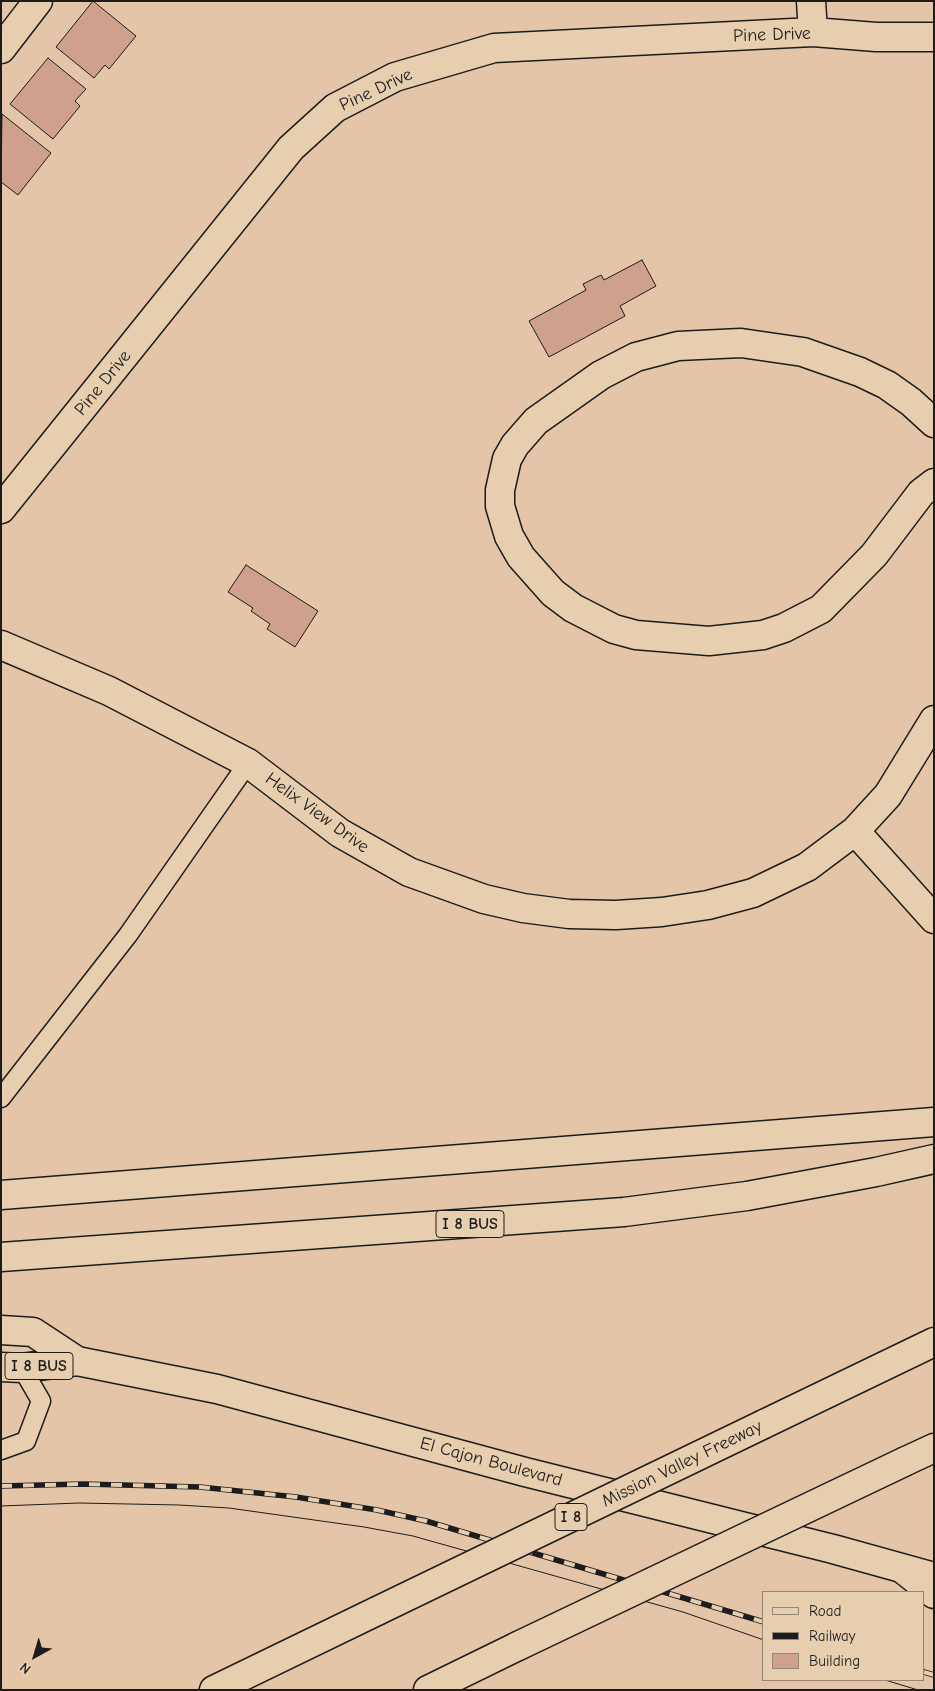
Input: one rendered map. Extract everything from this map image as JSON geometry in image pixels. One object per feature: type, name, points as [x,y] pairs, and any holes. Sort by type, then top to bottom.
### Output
[{"type":"main road","points":[[1,49],[38,1]]},
{"type":"main road","points":[[811,1],[813,32]]},
{"type":"main road","name":"Pine Drive","points":[[1,509],[291,148],[335,108],[395,77],[494,48],[813,32],[876,37],[934,37]]},
{"type":"main road","points":[[934,424],[912,402],[886,385],[860,372],[803,352],[741,343],[678,346],[636,357],[601,374],[536,421],[514,445],[507,458],[500,490],[500,506],[509,536],[521,557],[547,588],[573,608],[614,629],[636,635],[709,642],[763,635],[784,628],[821,609],[874,556],[921,493],[934,483]]},
{"type":"main road","name":"Helix View Drive","points":[[1,645],[109,691],[248,763],[340,833],[409,872],[446,887],[484,899],[523,908],[569,914],[616,915],[662,912],[708,905],[753,893],[807,867],[855,831],[888,795],[934,720]]},
{"type":"main road","points":[[855,831],[934,919]]},
{"type":"main road","points":[[1,1195],[934,1122]]},
{"type":"main road","name":"I 8 BUS","points":[[1,1257],[624,1212],[747,1196],[934,1159]]},
{"type":"main road","name":"El Cajon Boulevard","points":[[1,1330],[33,1332],[77,1361]]},
{"type":"main road","name":"Mission Valley Freeway","points":[[214,1690],[934,1342]]},
{"type":"main road","name":"El Cajon Boulevard","points":[[11,1367],[77,1361],[217,1389],[526,1472],[833,1549],[934,1577]]},
{"type":"main road","points":[[428,1690],[934,1448]]},
{"type":"main road","name":"El Cajon Boulevard","points":[[904,1570],[934,1594]]},
{"type":"lane","points":[[1,1098],[128,934],[248,763]]},
{"type":"lane","points":[[1,1450],[26,1441],[40,1401],[11,1367]]},
{"type":"building","points":[[93,1],[136,36],[109,69],[105,65],[94,78],[56,47]]},
{"type":"building","points":[[48,58],[86,89],[75,101],[80,106],[53,139],[10,104]]},
{"type":"building","points":[[2,114],[51,153],[18,195],[1,182]]},
{"type":"building","points":[[642,260],[656,286],[620,306],[625,316],[549,357],[529,321],[586,290],[583,284],[601,275],[604,280]]},
{"type":"building","points":[[246,565],[318,611],[295,647],[267,629],[270,624],[251,611],[253,608],[228,592]]},
{"type":"tram line","points":[[1,1506],[79,1503],[179,1505],[229,1508],[364,1527],[413,1536],[683,1612],[762,1639]]},
{"type":"tram line","points":[[888,1681],[918,1690]]},
{"type":"railway","points":[[1,1486],[83,1484],[200,1487],[296,1497],[377,1510],[426,1521],[762,1621]]},
{"type":"railway","points":[[925,1672],[934,1675]]}]
